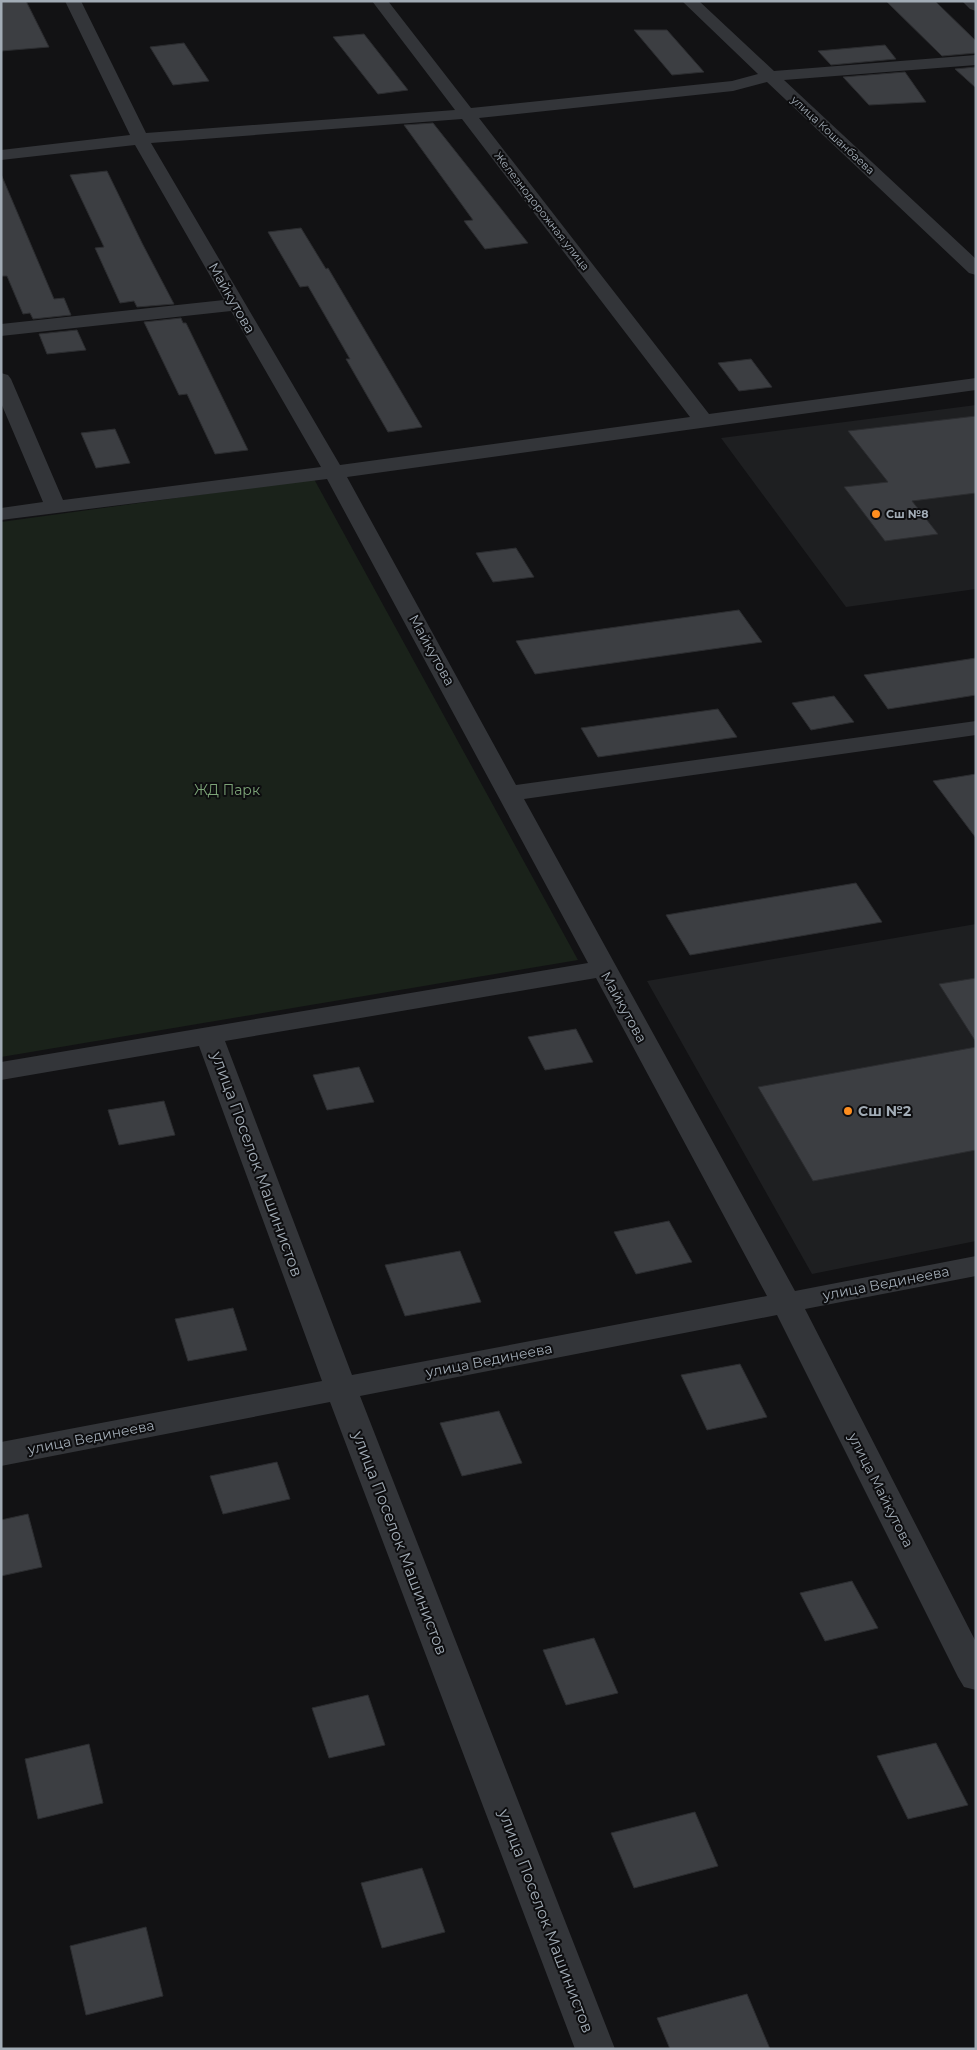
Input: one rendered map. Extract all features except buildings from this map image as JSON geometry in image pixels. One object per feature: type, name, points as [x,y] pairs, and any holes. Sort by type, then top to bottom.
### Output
[{"type":"street","name":"Майкутова","points":[[73,1],[140,140],[334,472],[786,1303]]},
{"type":"street","name":"Железнодорожная улица","points":[[380,1],[704,422]]},
{"type":"street","name":"улица Кошанбаева","points":[[690,1],[976,269]]},
{"type":"street","points":[[970,1],[976,6]]},
{"type":"street","points":[[1,155],[140,140],[467,114],[733,86],[769,76],[976,60]]},
{"type":"street","points":[[1,330],[235,305]]},
{"type":"street","points":[[1,379],[55,506]]},
{"type":"street","points":[[1,514],[334,472],[976,384]]},
{"type":"street","points":[[510,793],[976,728]]},
{"type":"street","points":[[1,1071],[603,969]]},
{"type":"street","name":"улица Поселок Машинистов","points":[[209,1036],[341,1389],[595,2049]]},
{"type":"street","name":"улица Вединеева","points":[[1,1454],[976,1266]]},
{"type":"street","name":"улица Майкутова","points":[[786,1303],[976,1677]]},
{"type":"shaded area","name":"Сш №8","points":[[976,405],[976,589],[846,607],[721,438]]},
{"type":"shaded area","name":"Сш №2","points":[[976,924],[976,1241],[812,1274],[647,981]]},
{"type":"green space","name":"ЖД Парк","points":[[314,479],[578,960],[1,1057],[1,522]]},
{"type":"place","name":"Сш №8","points":[[876,514]]},
{"type":"place","name":"Сш №2","points":[[848,1111]]}]
